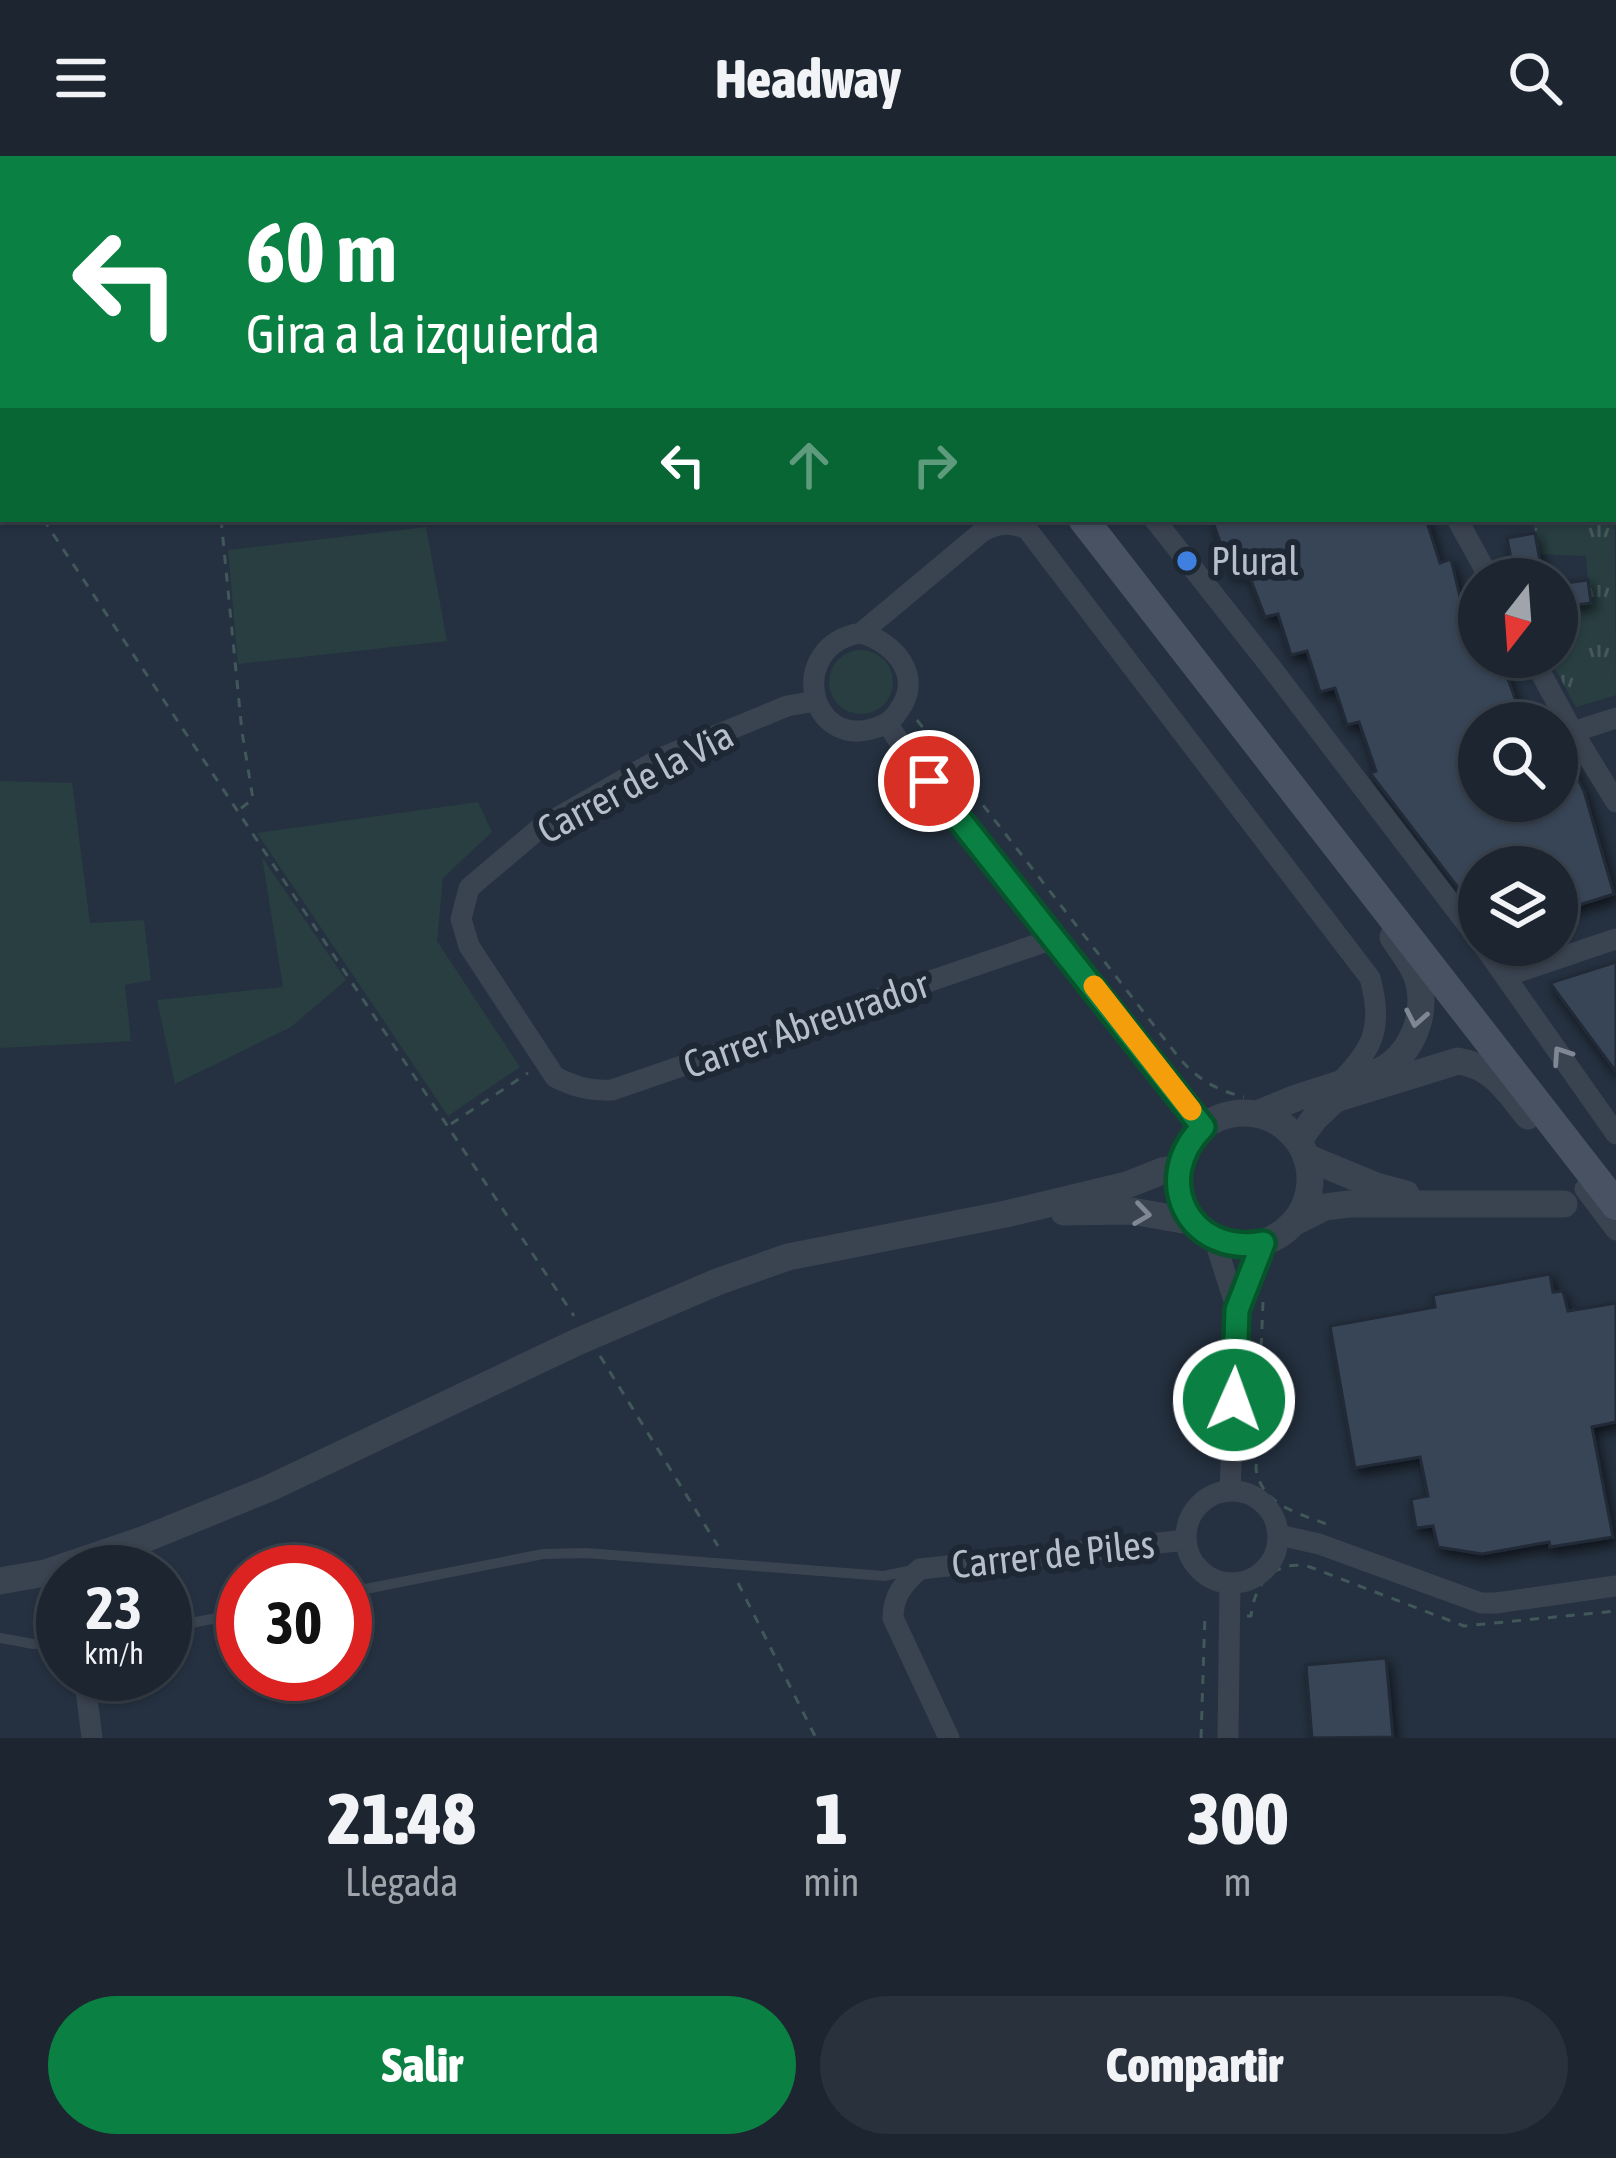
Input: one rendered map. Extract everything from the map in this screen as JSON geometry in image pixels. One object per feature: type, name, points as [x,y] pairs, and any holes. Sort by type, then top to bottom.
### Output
[{"type":"main road","points":[[1085,522],[1581,1172],[1616,1205]]},
{"type":"street","points":[[1156,522],[1458,912]]},
{"type":"street","points":[[1459,522],[1478,558]]},
{"type":"street","points":[[861,633],[878,638],[897,653],[908,676],[902,708],[887,723],[866,731],[849,730],[826,717],[816,701],[813,675],[822,654],[861,633],[983,531],[999,524],[1027,529],[1370,978],[1377,1002],[1373,1037],[1367,1052],[1336,1086]]},
{"type":"street","name":"Carrer de la Via","points":[[550,1069],[469,946],[461,919],[469,888],[541,827],[661,758],[787,706],[816,701]]},
{"type":"street","points":[[1578,730],[1616,718]]},
{"type":"street","points":[[887,723],[1203,1127]]},
{"type":"street","points":[[1578,740],[1616,802]]},
{"type":"street","points":[[1237,1310],[1204,1230],[1180,1197],[1179,1168],[1192,1138],[1228,1115],[1257,1114],[1389,1066],[1413,1038],[1420,989],[1386,926],[1270,775],[1257,743]]},
{"type":"street","name":"Carrer Abreurador","points":[[550,1069],[572,1086],[612,1090],[1056,938]]},
{"type":"street","points":[[1506,976],[1616,939]]},
{"type":"street","points":[[1499,966],[1616,1134]]},
{"type":"street","points":[[1295,1222],[1309,1191],[1310,1174],[1302,1149],[1314,1119],[1335,1099],[1458,1061],[1492,1072],[1581,1172],[1616,1230]]},
{"type":"street","points":[[1257,1114],[1280,1124],[1302,1149],[1376,1186],[1445,1205]]},
{"type":"street","points":[[0,1581],[45,1573],[145,1539],[270,1488],[577,1342],[788,1257],[1006,1214],[1179,1168]]},
{"type":"street","points":[[1006,1214],[1132,1211],[1204,1230],[1238,1245],[1263,1243],[1325,1207],[1564,1204]]},
{"type":"street","points":[[1230,1491],[1237,1310],[1263,1243]]},
{"type":"street","points":[[1230,1491],[1263,1503],[1279,1535],[1277,1551],[1258,1576],[1230,1583],[1198,1569],[1186,1540],[1193,1512],[1203,1501],[1230,1491]]},
{"type":"street","points":[[1279,1535],[1319,1544],[1481,1603],[1616,1586]]},
{"type":"street","name":"Carrer de Piles","points":[[920,1569],[1186,1540]]},
{"type":"street","points":[[920,1569],[899,1592],[893,1618],[949,1738]]},
{"type":"street","points":[[1228,1738],[1230,1583]]},
{"type":"street","points":[[87,1701],[92,1738]]},
{"type":"lane","points":[[372,1588],[543,1554],[586,1553],[884,1576],[920,1569]]},
{"type":"lane","points":[[0,1638],[36,1644]]},
{"type":"path","points":[[45,522],[579,1323]]},
{"type":"path","points":[[221,522],[253,799],[238,811]]},
{"type":"path","points":[[449,1125],[550,1069]]},
{"type":"path","points":[[596,1350],[718,1546]]},
{"type":"path","points":[[1201,1738],[1205,1614],[1251,1616],[1259,1586],[1289,1564],[1301,1564],[1463,1626],[1616,1610]]},
{"type":"path","points":[[738,1583],[816,1738]]},
{"type":"green space","points":[[1534,522],[1615,522],[1616,695],[1578,706],[1560,678],[1578,678],[1578,604],[1590,603],[1586,556],[1539,554]]},
{"type":"green space","points":[[426,527],[447,641],[238,664],[228,550]]},
{"type":"green space","points":[[861,650],[884,659],[893,682],[884,705],[861,714],[838,705],[829,682],[838,659]]},
{"type":"green space","points":[[0,781],[72,783],[90,923],[144,920],[151,980],[125,985],[131,1041],[0,1048]]},
{"type":"green space","points":[[478,802],[492,832],[443,878],[437,941],[520,1067],[448,1116],[257,833]]},
{"type":"green space","points":[[262,857],[346,980],[291,1027],[175,1084],[157,1000],[283,987]]},
{"type":"building","points":[[1213,522],[1427,522],[1440,563],[1451,559],[1458,588],[1458,678],[1508,678],[1516,702],[1458,702],[1458,822],[1578,822],[1578,779],[1614,894],[1578,905],[1578,846],[1458,846],[1458,888],[1370,773],[1376,771],[1359,722],[1347,725],[1335,688],[1320,692],[1307,651],[1291,655],[1278,614],[1265,617],[1247,570],[1231,574]]},
{"type":"building","points":[[1535,533],[1539,558],[1511,558],[1507,538]]},
{"type":"building","points":[[1588,580],[1591,603],[1578,605],[1578,581]]},
{"type":"building","points":[[1616,962],[1616,1072],[1550,983]]},
{"type":"building","points":[[1550,1274],[1553,1292],[1563,1291],[1568,1311],[1616,1303],[1616,1422],[1592,1427],[1613,1537],[1482,1554],[1438,1547],[1433,1526],[1416,1528],[1411,1499],[1428,1496],[1420,1457],[1355,1468],[1330,1326],[1435,1307],[1433,1295]]},
{"type":"building","points":[[1386,1658],[1393,1737],[1312,1738],[1306,1665]]},
{"type":"slow traffic","points":[[1094,986],[1191,1110]]},
{"type":"place","name":"Plural","points":[[1187,561]]},
{"type":"route","points":[[929,781],[1203,1127],[1192,1138],[1179,1168],[1180,1197],[1194,1222],[1226,1243],[1263,1243],[1237,1310],[1234,1400]]}]
